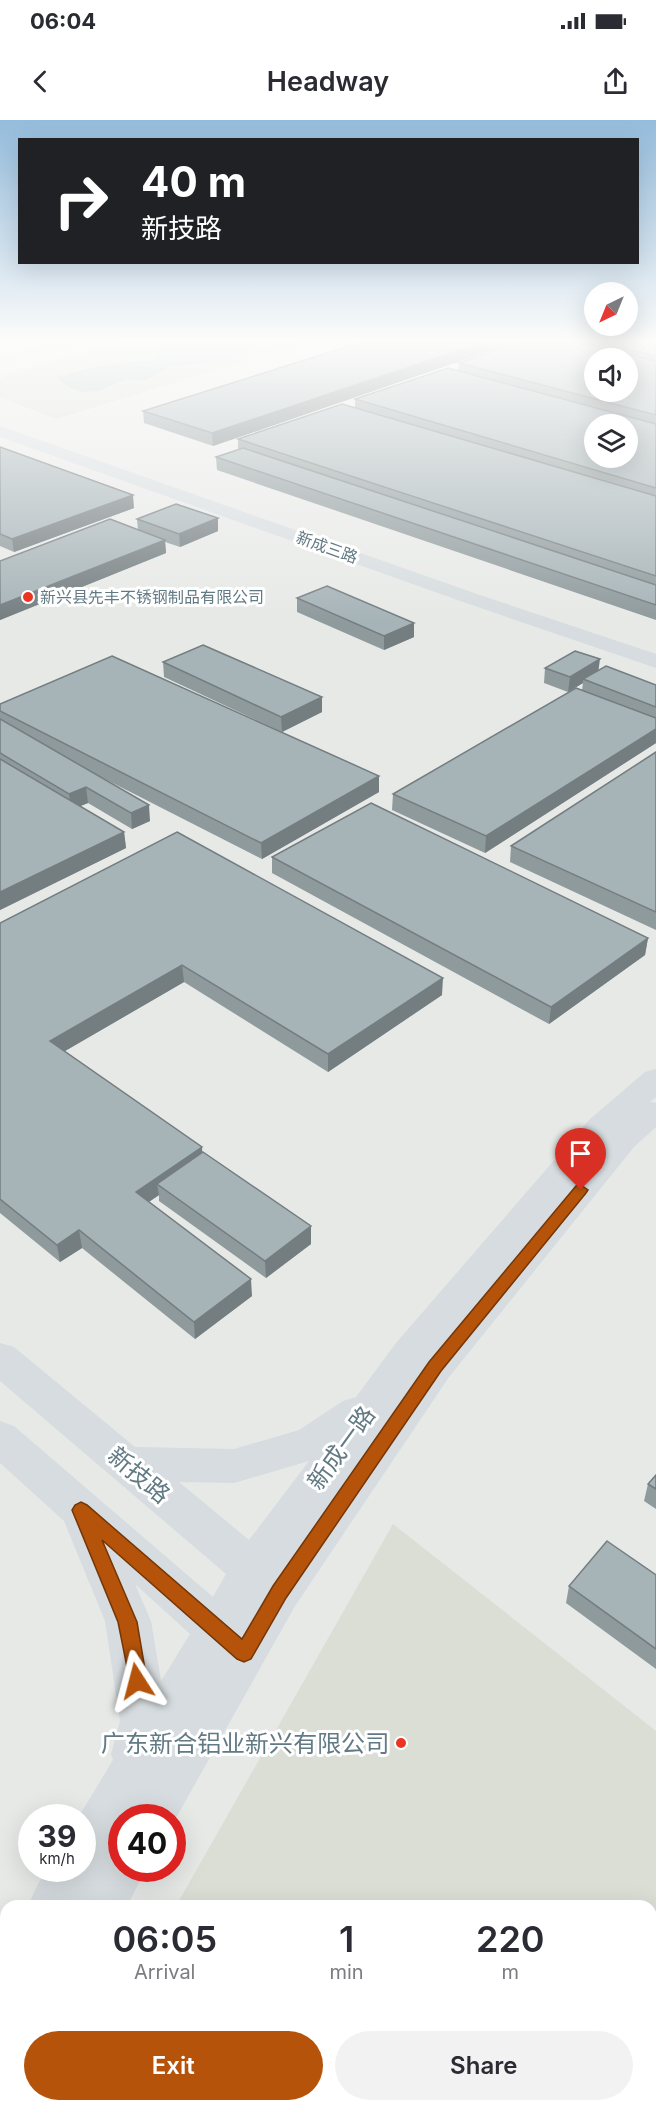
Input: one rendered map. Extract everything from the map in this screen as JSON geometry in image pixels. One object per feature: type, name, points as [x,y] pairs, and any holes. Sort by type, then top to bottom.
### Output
[{"type":"street","name":"新成三路","points":[[14,436],[470,598],[656,661]]},
{"type":"street","name":"新成三路","points":[[44,436],[656,645]]},
{"type":"street","name":"新成一路","points":[[96,1845],[138,1802],[230,1641],[374,1403],[410,1354],[601,1128],[656,1079]]},
{"type":"street","name":"新成一路","points":[[266,1581],[435,1366],[622,1139],[656,1108]]},
{"type":"street","name":"新技路","points":[[0,1358],[266,1581]]},
{"type":"street","points":[[126,1464],[234,1466],[311,1443],[374,1403]]},
{"type":"street","points":[[0,1438],[230,1641]]},
{"type":"street","points":[[81,1510],[128,1622],[144,1720],[138,1802]]},
{"type":"street","points":[[58,1900],[68,1882]]},
{"type":"street","points":[[102,1900],[112,1882]]},
{"type":"shaded area","points":[[0,436],[584,436],[584,468],[638,468],[638,436],[656,436],[656,1900],[0,1900]]},
{"type":"shaded area","points":[[393,1524],[656,1731],[656,1900],[179,1900]]},
{"type":"building","points":[[247,436],[451,436],[656,496],[656,576],[238,439]]},
{"type":"building","points":[[480,436],[584,436],[584,467]]},
{"type":"building","points":[[638,436],[656,436],[656,488],[588,468],[638,468]]},
{"type":"building","points":[[0,447],[133,495],[12,539],[0,534]]},
{"type":"building","points":[[243,448],[656,585],[656,605],[216,457]]},
{"type":"building","points":[[176,504],[218,518],[179,534],[137,519]]},
{"type":"building","name":"新兴县先丰不锈钢制品有限公司","points":[[110,519],[165,540],[0,605],[0,561]]},
{"type":"building","points":[[327,586],[414,623],[384,636],[297,598]]},
{"type":"building","points":[[203,645],[322,697],[281,717],[163,662]]},
{"type":"building","points":[[575,651],[600,659],[570,677],[545,668]]},
{"type":"building","points":[[112,656],[379,776],[261,843],[0,711],[0,704]]},
{"type":"building","points":[[606,666],[656,685],[656,707],[583,679]]},
{"type":"building","points":[[576,688],[656,718],[656,729],[486,836],[393,794]]},
{"type":"building","points":[[0,719],[149,805],[131,813],[86,787],[69,794],[0,753]]},
{"type":"building","points":[[656,752],[656,912],[511,846]]},
{"type":"building","points":[[0,759],[124,832],[0,892]]},
{"type":"building","points":[[371,803],[648,938],[551,1007],[272,857]]},
{"type":"building","points":[[177,832],[443,978],[328,1054],[182,965],[50,1041],[202,1147],[136,1192],[251,1279],[194,1322],[79,1230],[57,1245],[0,1199],[0,923]]},
{"type":"building","points":[[203,1152],[311,1226],[265,1261],[157,1184]]},
{"type":"building","points":[[656,1475],[656,1489],[648,1484]]},
{"type":"building","points":[[607,1541],[656,1575],[656,1649],[569,1586]]},
{"type":"place","name":"新兴县先丰不锈钢制品有限公司","points":[[28,597]]},
{"type":"place","name":"广东新合铝业新兴有限公司","points":[[401,1743]]},
{"type":"route","points":[[137,1681],[128,1622],[81,1510],[244,1653],[279,1592],[435,1366],[581,1190]]}]
